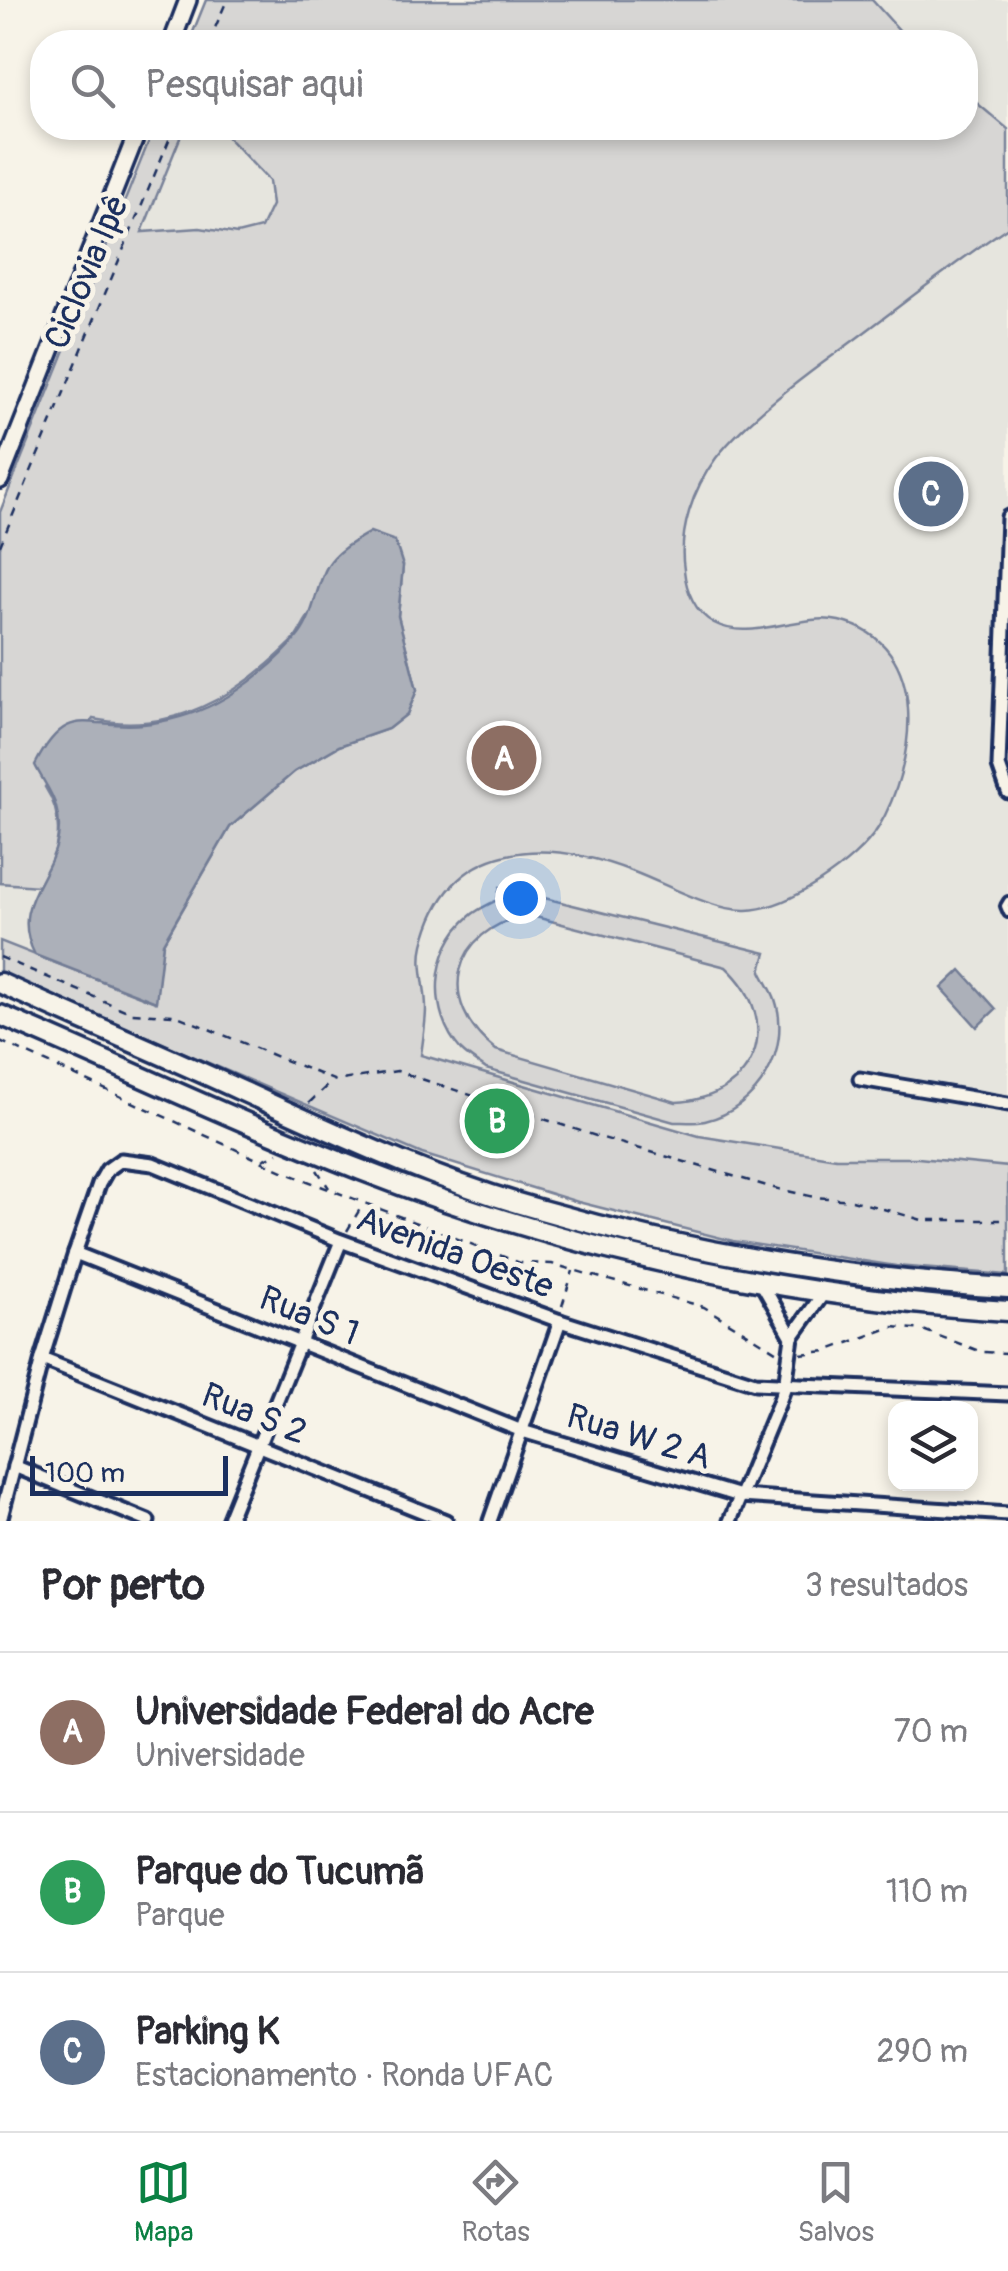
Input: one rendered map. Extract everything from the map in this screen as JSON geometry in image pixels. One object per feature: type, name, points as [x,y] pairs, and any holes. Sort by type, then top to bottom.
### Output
[{"type":"main road","points":[[0,1005],[4,1000],[2,984]]},
{"type":"main road","points":[[2,984],[322,1129],[535,1209],[686,1248],[946,1284],[1008,1288]]},
{"type":"main road","points":[[0,1015],[362,1170],[572,1238],[662,1264],[762,1284],[824,1294],[1008,1311]]},
{"type":"street","points":[[177,30],[188,0]]},
{"type":"street","points":[[0,480],[134,140]]},
{"type":"street","points":[[1008,518],[999,766],[1008,792]]},
{"type":"street","points":[[860,1080],[1008,1104]]},
{"type":"street","name":"Avenida Oeste","points":[[75,1253],[99,1184],[113,1164],[131,1159],[154,1164],[341,1241],[560,1322],[754,1382],[1008,1394]]},
{"type":"street","points":[[228,1521],[341,1241]]},
{"type":"street","points":[[0,1521],[42,1359],[75,1253]]},
{"type":"street","name":"Rua S 1","points":[[75,1253],[522,1430]]},
{"type":"street","points":[[762,1284],[792,1336]]},
{"type":"street","points":[[730,1521],[785,1386],[792,1336],[824,1294]]},
{"type":"street","points":[[490,1521],[560,1322]]},
{"type":"street","name":"Rua S 2","points":[[42,1359],[446,1521]]},
{"type":"street","name":"Rua W 2 A","points":[[522,1430],[740,1496],[1008,1514]]},
{"type":"street","points":[[14,1466],[148,1521]]},
{"type":"lane","points":[[1008,901],[1008,913]]},
{"type":"path","points":[[214,30],[227,0]]},
{"type":"path","name":"Ciclovia Ipê","points":[[0,546],[169,140]]},
{"type":"path","points":[[0,957],[132,1012],[175,1015],[336,1081],[397,1072],[774,1188],[852,1200],[922,1220],[1008,1220]]},
{"type":"path","points":[[341,1241],[364,1202]]},
{"type":"path","points":[[560,1322],[563,1294],[573,1270]]},
{"type":"shaded area","points":[[206,0],[872,0],[899,30],[194,30]]},
{"type":"shaded area","points":[[236,0],[1008,0],[1008,1167],[918,1158],[836,1158],[699,1136],[421,1055],[156,1002],[0,941],[0,575],[179,140],[978,140],[978,30],[224,30]]},
{"type":"shaded area","points":[[978,104],[1008,129],[1008,227],[805,376],[741,431],[700,483],[685,526],[683,556],[689,593],[714,623],[744,630],[808,620],[839,621],[869,633],[890,653],[903,679],[908,709],[907,740],[901,772],[878,828],[868,842],[820,882],[781,902],[746,910],[704,902],[634,872],[568,854],[506,855],[479,865],[455,883],[436,909],[423,945],[426,1008],[421,1055],[699,1136],[836,1158],[918,1158],[1008,1167],[1008,1275],[896,1266],[733,1241],[578,1202],[422,1154],[0,974],[0,941],[155,1002],[163,943],[230,827],[294,772],[339,746],[388,729],[407,714],[417,690],[398,616],[403,566],[321,605],[271,662],[226,695],[202,707],[150,721],[93,719],[45,787],[56,812],[58,837],[45,874],[38,886],[0,883],[0,512],[149,140],[179,140],[142,232],[200,228],[237,234],[261,228],[272,205],[269,181],[230,140],[978,140]]},
{"type":"shaded area","points":[[370,532],[395,541],[403,566],[398,616],[417,690],[407,714],[388,729],[339,746],[294,772],[230,827],[163,943],[156,1002],[35,955],[27,934],[27,915],[56,848],[59,829],[54,802],[35,765],[47,745],[69,725],[162,721],[199,711],[238,690],[291,645],[308,618],[332,560]]},
{"type":"shaded area","points":[[500,887],[766,953],[761,971],[774,996],[779,1038],[766,1075],[755,1091],[724,1114],[701,1122],[674,1122],[486,1069],[461,1050],[450,1035],[439,1000],[438,981],[447,946],[457,930],[473,914],[497,900]],"holes":[[[528,915],[726,967],[744,988],[754,1011],[754,1054],[743,1072],[726,1087],[704,1097],[676,1102],[496,1050],[476,1031],[464,1011],[459,990],[460,970],[468,951],[482,935],[502,923]]]},
{"type":"shaded area","points":[[961,970],[996,1009],[977,1027],[942,988]]},
{"type":"place","name":"Parking K","points":[[931,494]]},
{"type":"place","name":"Universidade Federal do Acre","points":[[504,758]]},
{"type":"place","name":"Parque do Tucumã","points":[[497,1121]]}]
